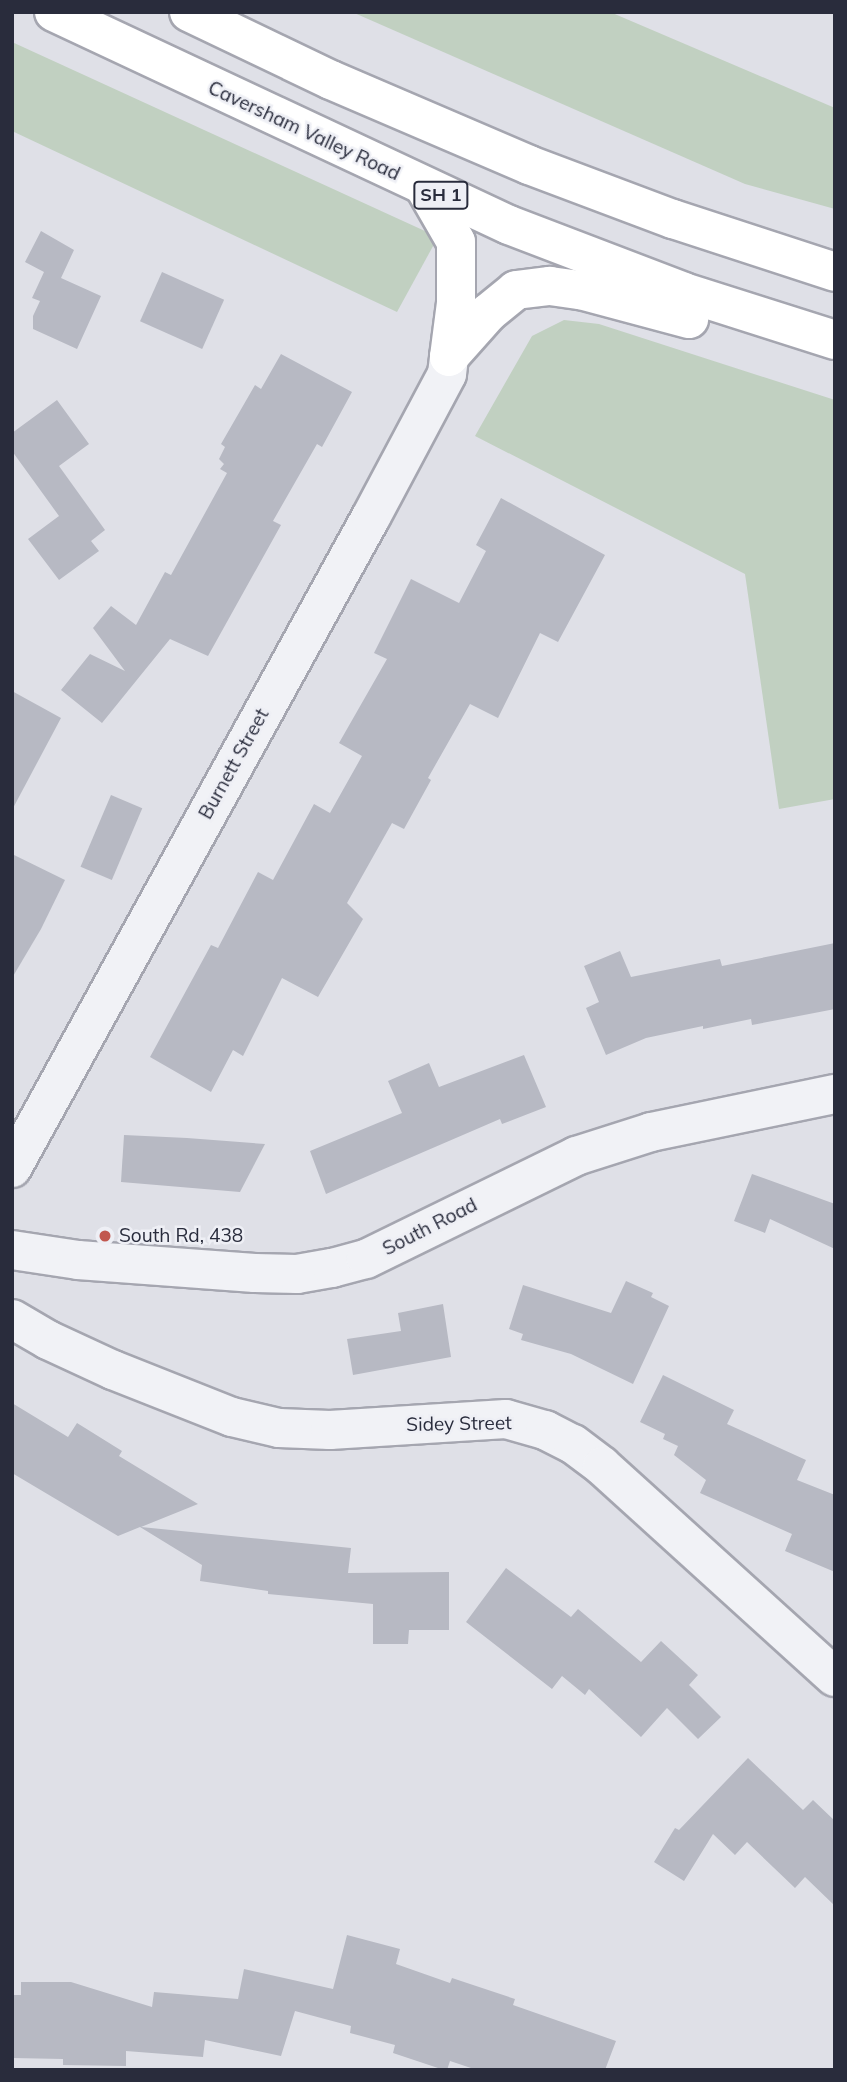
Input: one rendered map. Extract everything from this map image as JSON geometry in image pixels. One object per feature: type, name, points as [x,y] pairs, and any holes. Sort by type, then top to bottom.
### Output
[{"type":"highway","name":"Caversham Valley Road","points":[[54,12],[425,188],[584,255],[835,340]]},
{"type":"highway","points":[[189,12],[331,80],[529,165],[673,219],[835,272]]},
{"type":"highway","points":[[425,188],[456,242],[456,303],[449,357]]},
{"type":"highway","points":[[449,357],[488,313],[516,290],[550,286],[608,296],[721,326],[750,328],[778,322]]},
{"type":"street","name":"Burnett Street","points":[[12,1168],[371,517],[447,374],[449,357]]},
{"type":"street","name":"South Road","points":[[12,1250],[78,1260],[255,1273],[297,1274],[332,1268],[366,1259],[576,1156],[652,1132],[835,1094]]},
{"type":"street","name":"Sidey Street","points":[[12,1319],[48,1340],[113,1370],[232,1416],[279,1428],[330,1430],[506,1419],[545,1430],[573,1444],[602,1466],[835,1677]]},
{"type":"green space","points":[[352,12],[610,12],[835,108],[835,209],[745,184]]},
{"type":"green space","points":[[12,42],[438,237],[397,312],[12,131]]},
{"type":"green space","points":[[564,320],[599,324],[835,400],[835,799],[779,809],[745,574],[475,436],[532,336]]},
{"type":"building","points":[[41,231],[74,250],[61,278],[101,296],[77,349],[33,329],[33,316],[40,301],[32,298],[44,272],[25,262]]},
{"type":"building","points":[[162,272],[224,300],[202,349],[140,321]]},
{"type":"building","points":[[281,354],[352,392],[322,447],[317,444],[273,521],[281,525],[208,656],[170,639],[102,723],[61,690],[90,654],[125,671],[93,628],[111,606],[136,625],[165,572],[171,575],[227,473],[220,469],[224,464],[219,459],[225,447],[221,444],[255,385],[261,389]]},
{"type":"building","points":[[57,400],[89,444],[59,466],[105,530],[91,541],[99,551],[59,580],[28,539],[59,516],[12,451],[12,433]]},
{"type":"building","points":[[501,498],[605,555],[558,642],[540,633],[498,718],[470,704],[428,778],[431,780],[404,829],[392,823],[347,903],[363,919],[318,997],[282,978],[243,1056],[233,1050],[211,1092],[150,1057],[211,945],[218,948],[258,872],[273,880],[314,804],[330,813],[362,756],[339,743],[387,659],[374,653],[411,579],[459,603],[486,551],[476,545]]},
{"type":"building","points":[[12,691],[61,718],[12,810]]},
{"type":"building","points":[[111,795],[142,808],[112,880],[81,867]]},
{"type":"building","points":[[12,854],[65,880],[41,929],[12,978]]},
{"type":"building","points":[[835,943],[835,1009],[752,1025],[751,1019],[703,1029],[703,1026],[646,1038],[606,1055],[586,1008],[599,1002],[584,966],[620,951],[631,977],[720,959],[722,966]]},
{"type":"building","points":[[524,1055],[546,1107],[502,1124],[500,1119],[326,1194],[310,1151],[402,1113],[388,1081],[429,1063],[439,1087]]},
{"type":"building","points":[[124,1135],[265,1144],[240,1192],[121,1182]]},
{"type":"building","points":[[752,1174],[835,1204],[835,1249],[770,1219],[765,1233],[734,1221]]},
{"type":"building","points":[[626,1281],[653,1293],[651,1297],[669,1306],[633,1384],[571,1354],[521,1340],[523,1334],[509,1329],[523,1285],[611,1313]]},
{"type":"building","points":[[443,1304],[451,1357],[353,1375],[347,1339],[401,1331],[398,1313]]},
{"type":"building","points":[[663,1375],[734,1410],[727,1424],[806,1460],[797,1480],[835,1495],[835,1572],[785,1551],[792,1534],[700,1493],[706,1480],[674,1455],[678,1446],[663,1439],[665,1434],[640,1422]]},
{"type":"building","points":[[12,1403],[68,1437],[77,1423],[122,1451],[119,1456],[198,1504],[141,1527],[351,1548],[348,1573],[449,1572],[449,1630],[409,1630],[408,1644],[373,1644],[373,1604],[268,1594],[268,1591],[200,1581],[202,1565],[140,1527],[118,1536],[12,1473]]},
{"type":"building","points":[[506,1568],[571,1617],[578,1609],[641,1662],[661,1641],[698,1675],[689,1685],[721,1717],[698,1739],[667,1708],[641,1737],[589,1689],[585,1695],[562,1676],[552,1689],[466,1622]]},
{"type":"building","points":[[748,1758],[803,1810],[813,1800],[835,1821],[835,1906],[805,1877],[795,1888],[747,1842],[735,1855],[713,1834],[684,1881],[654,1862],[675,1828],[679,1830]]},
{"type":"building","points":[[347,1935],[400,1949],[396,1964],[450,1983],[452,1978],[515,1999],[513,2005],[616,2041],[605,2070],[477,2070],[450,2061],[447,2070],[444,2070],[393,2053],[395,2045],[350,2033],[351,2026],[295,2011],[281,2056],[205,2040],[203,2057],[126,2051],[126,2066],[63,2065],[63,2059],[12,2058],[12,1995],[21,1995],[21,1982],[71,1982],[152,2007],[154,1992],[238,1999],[244,1969],[333,1989]]},
{"type":"place","name":"South Rd, 438","points":[[105,1236]]}]
